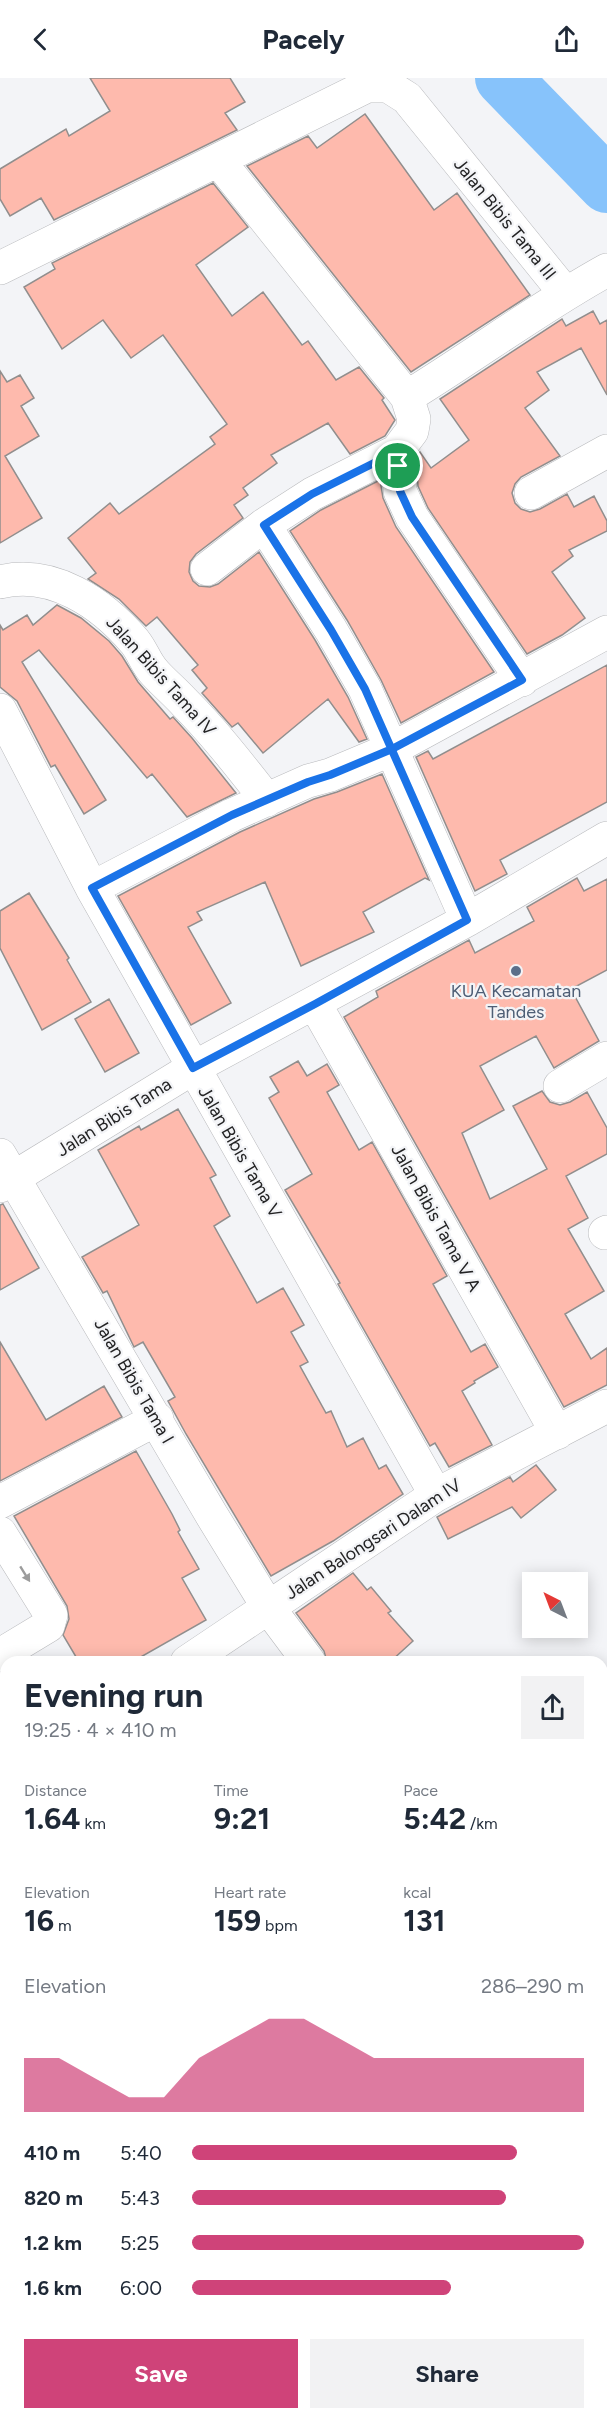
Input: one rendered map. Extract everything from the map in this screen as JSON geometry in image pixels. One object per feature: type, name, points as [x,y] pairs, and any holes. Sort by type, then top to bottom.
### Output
[{"type":"street","name":"Jalan Bibis Tama III","points":[[0,268],[368,86],[388,86],[408,98],[565,293],[472,357],[407,397]]},
{"type":"street","points":[[207,569],[264,525],[312,494],[398,451],[412,430],[414,419],[407,397],[219,160]]},
{"type":"street","points":[[565,293],[607,270]]},
{"type":"street","points":[[398,451],[400,491],[412,517],[522,680]]},
{"type":"street","points":[[531,493],[607,451]]},
{"type":"street","points":[[264,525],[331,630],[365,689],[467,920]]},
{"type":"street","name":"Jalan Bibis Tama IV","points":[[0,582],[17,578],[46,580],[70,589],[93,604],[132,639],[153,672],[206,725],[267,800]]},
{"type":"street","points":[[92,888],[232,815],[392,749],[607,632]]},
{"type":"street","name":"Jalan Bibis Tama V","points":[[0,710],[92,888],[436,1495]]},
{"type":"street","name":"Jalan Bibis Tama","points":[[5,1173],[467,920],[607,838]]},
{"type":"street","name":"Jalan Bibis Tama V A","points":[[315,1004],[557,1433]]},
{"type":"street","points":[[560,1086],[607,1058]]},
{"type":"street","name":"Jalan Bibis Tama I","points":[[5,1173],[157,1419],[211,1514],[268,1607],[305,1656]]},
{"type":"street","name":"Jalan Balongsari Dalam IV","points":[[268,1607],[436,1495],[607,1406]]},
{"type":"street","points":[[0,1502],[157,1419]]},
{"type":"street","points":[[0,1533],[51,1615],[48,1626],[0,1655]]},
{"type":"street","points":[[195,1656],[268,1607]]},
{"type":"building","points":[[90,78],[230,78],[245,102],[225,113],[237,130],[54,220],[41,198],[10,216],[0,199],[0,169],[66,129],[69,136],[110,111]]},
{"type":"building","points":[[365,114],[434,210],[457,193],[530,295],[411,372],[247,166],[308,136],[317,148]]},
{"type":"building","points":[[213,183],[248,227],[196,265],[232,316],[263,292],[302,345],[308,341],[336,380],[359,367],[384,398],[382,400],[395,420],[385,436],[350,454],[328,423],[271,455],[277,463],[243,488],[248,495],[234,505],[243,518],[196,554],[190,562],[189,572],[193,581],[199,586],[210,587],[218,584],[259,552],[348,697],[367,739],[359,742],[328,699],[263,753],[238,723],[232,727],[202,693],[207,688],[192,670],[198,665],[157,617],[146,626],[119,599],[88,579],[96,573],[68,538],[110,503],[119,514],[215,444],[210,437],[227,424],[163,335],[131,358],[103,320],[62,349],[24,287],[55,269],[52,263]]},
{"type":"building","points":[[593,311],[600,324],[607,320],[607,395],[581,348],[537,372],[549,390],[525,408],[560,456],[521,477],[512,493],[515,503],[521,509],[530,512],[567,494],[574,507],[594,496],[607,521],[607,531],[569,550],[573,556],[552,572],[585,618],[562,635],[527,654],[428,508],[418,486],[416,457],[420,452],[431,468],[469,440],[440,399],[562,319],[566,326]]},
{"type":"building","points":[[0,371],[7,382],[20,375],[34,398],[21,406],[39,436],[5,456],[42,518],[0,543]]},
{"type":"building","points":[[380,480],[383,498],[396,527],[494,672],[401,723],[381,680],[347,620],[290,531],[321,510]]},
{"type":"building","points":[[57,605],[81,618],[109,641],[122,656],[138,682],[170,719],[173,717],[192,738],[236,793],[187,817],[152,774],[147,778],[39,650],[22,662],[106,800],[84,814],[55,765],[51,767],[17,701],[0,687],[0,625],[3,630],[27,615],[33,625]]},
{"type":"building","points":[[607,665],[607,802],[500,860],[507,874],[475,891],[416,757],[428,751],[433,759]]},
{"type":"building","points":[[382,774],[429,880],[425,878],[363,912],[374,932],[301,966],[265,882],[197,912],[202,920],[188,927],[231,1003],[191,1025],[118,896],[240,832],[314,799]]},
{"type":"building","points":[[577,878],[584,891],[607,879],[607,970],[571,989],[599,1041],[554,1068],[536,1036],[480,1066],[504,1110],[462,1133],[490,1199],[547,1169],[513,1106],[542,1091],[550,1102],[560,1105],[587,1092],[607,1128],[607,1154],[566,1176],[588,1218],[568,1229],[604,1291],[565,1314],[591,1359],[607,1348],[607,1385],[564,1407],[344,1017],[378,997],[376,991],[469,940],[475,953],[534,921],[527,907]]},
{"type":"building","points":[[29,893],[69,958],[67,960],[91,1002],[42,1030],[0,948],[0,911]]},
{"type":"building","points":[[109,999],[139,1053],[105,1072],[75,1019]]},
{"type":"building","points":[[298,1061],[307,1076],[327,1064],[339,1085],[327,1092],[359,1150],[372,1142],[447,1276],[433,1284],[471,1352],[485,1344],[498,1367],[462,1391],[492,1445],[449,1467],[435,1443],[430,1446],[338,1284],[340,1283],[285,1190],[312,1174],[269,1098],[279,1092],[270,1077]]},
{"type":"building","points":[[178,1109],[216,1175],[210,1178],[230,1216],[214,1226],[257,1303],[283,1288],[304,1325],[291,1332],[308,1362],[300,1366],[326,1413],[331,1411],[347,1447],[363,1438],[379,1469],[386,1465],[403,1494],[333,1541],[271,1576],[186,1434],[168,1401],[175,1397],[143,1342],[134,1347],[107,1291],[103,1293],[82,1257],[139,1225],[98,1150],[139,1126],[141,1130]]},
{"type":"building","points":[[3,1204],[39,1268],[0,1290],[0,1205]]},
{"type":"building","points":[[0,1342],[46,1420],[104,1386],[122,1417],[0,1481]]},
{"type":"building","points":[[136,1451],[172,1514],[180,1530],[178,1532],[199,1569],[182,1578],[206,1620],[143,1656],[75,1656],[63,1635],[69,1619],[67,1606],[14,1516]]},
{"type":"building","points":[[536,1465],[556,1490],[521,1518],[512,1507],[448,1539],[437,1517],[510,1477],[513,1482]]},
{"type":"building","points":[[353,1573],[367,1590],[371,1587],[391,1611],[388,1613],[413,1641],[397,1656],[325,1656],[296,1613]]},
{"type":"waterway","points":[[503,78],[607,185]]},
{"type":"place","name":"KUA Kecamatan Tandes","points":[[516,971]]},
{"type":"route","points":[[398,466],[398,451],[312,494],[264,525],[331,630],[365,689],[392,749],[419,807],[467,920],[193,1068],[92,888],[232,815],[392,749],[522,680],[412,517],[400,491],[398,466]]}]
